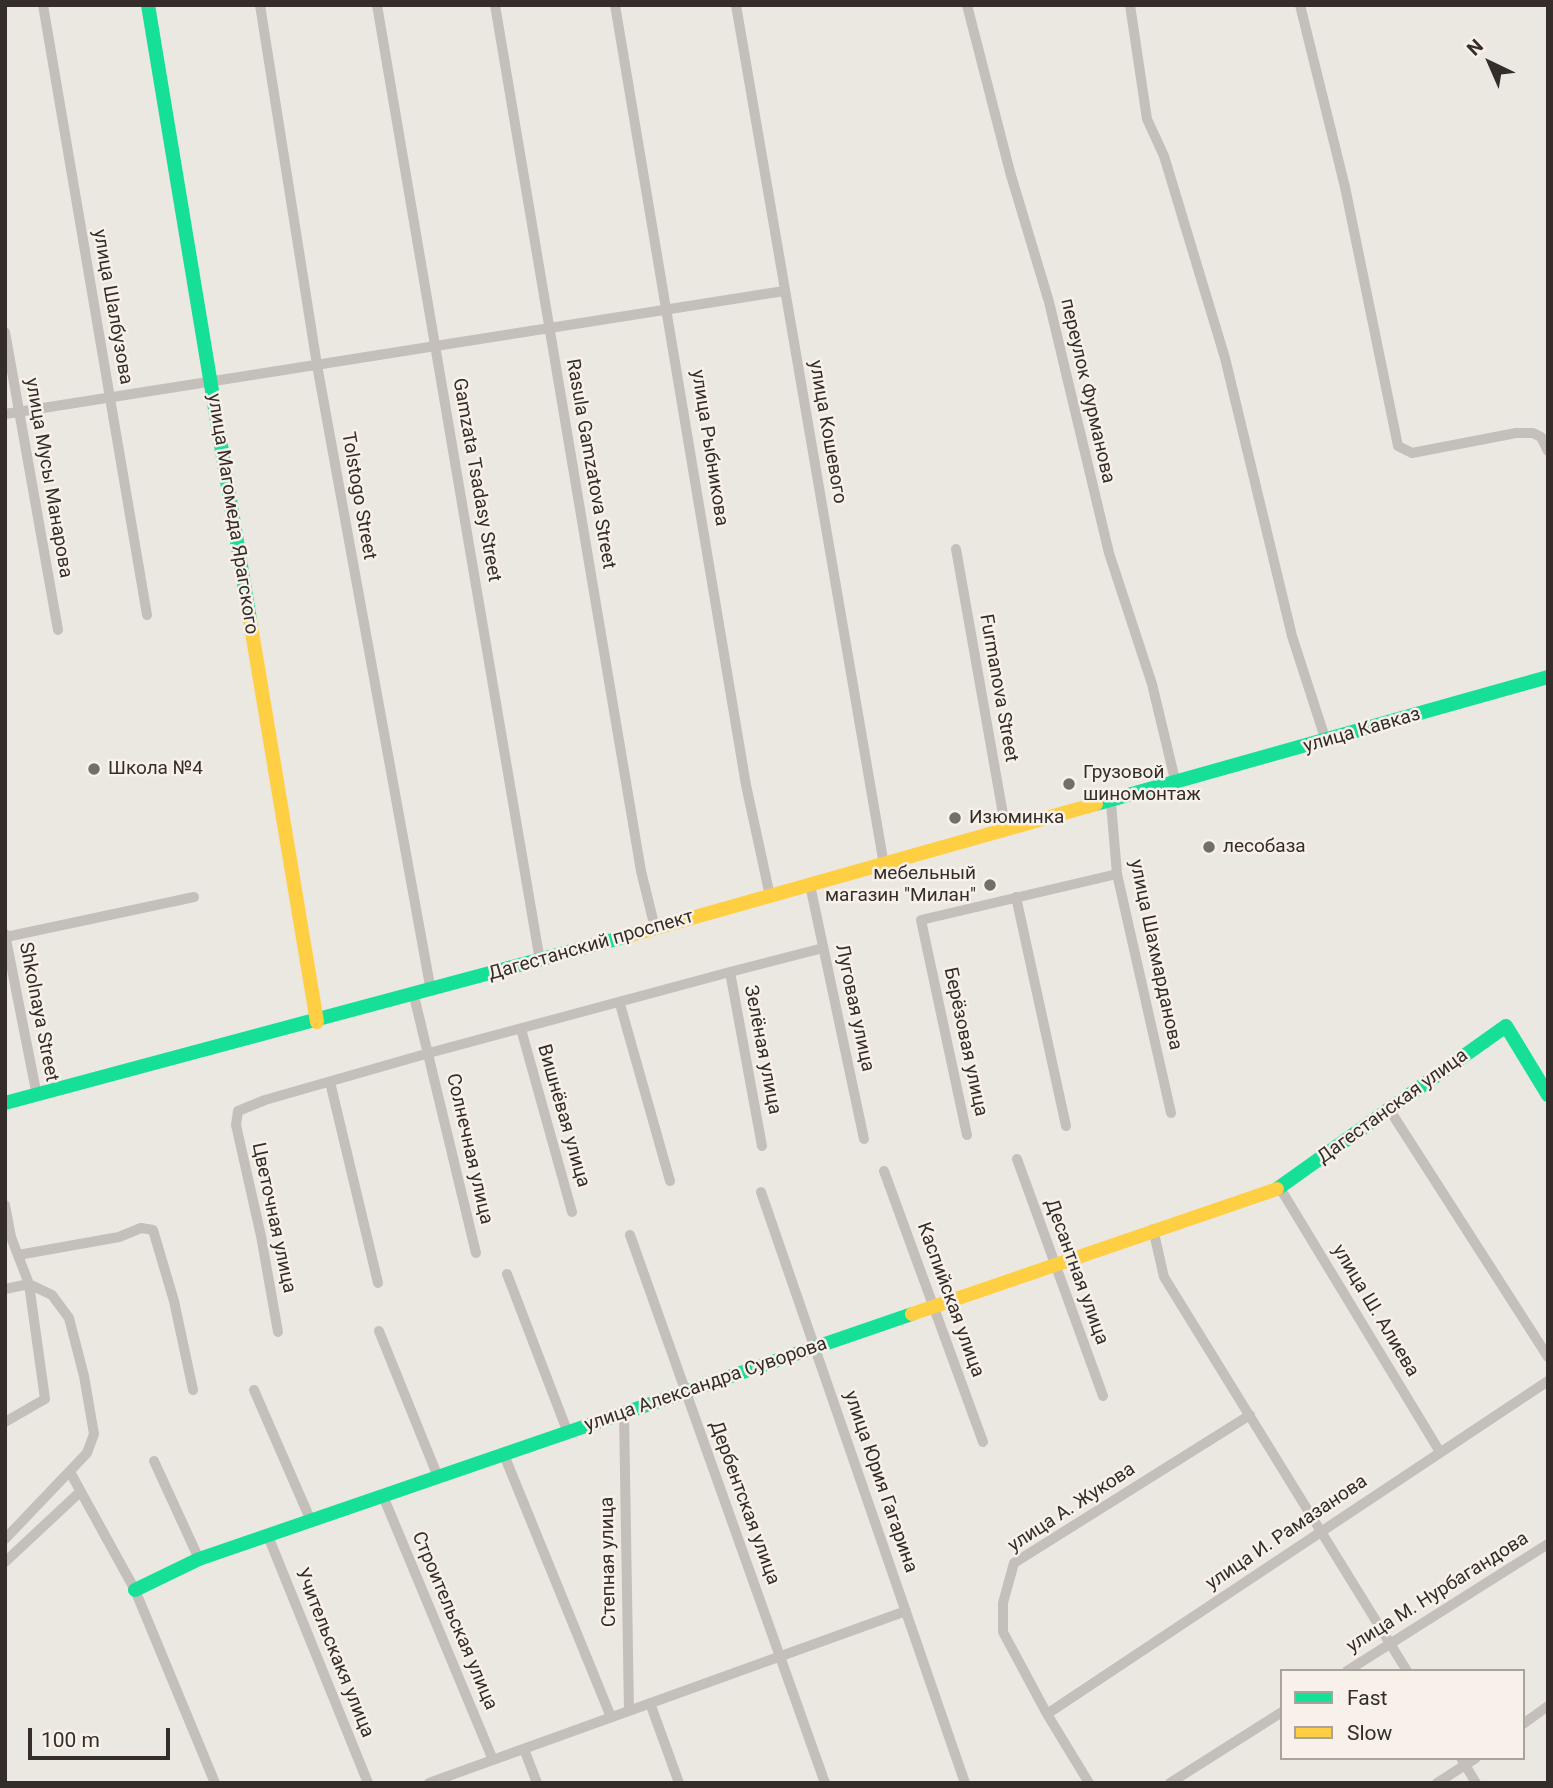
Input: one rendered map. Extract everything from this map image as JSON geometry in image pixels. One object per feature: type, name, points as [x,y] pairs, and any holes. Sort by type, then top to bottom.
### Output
[{"type":"main road","name":"улица Магомеда Ярагского","points":[[148,5],[317,1023]]},
{"type":"main road","name":"улица Кавказ","points":[[1176,784],[1548,677]]},
{"type":"main road","name":"Дагестанский проспект","points":[[5,1103],[317,1023],[1176,784]]},
{"type":"main road","name":"Дагестанская улица","points":[[1280,1188],[1506,1026],[1548,1095]]},
{"type":"main road","name":"улица Александра Суворова","points":[[135,1590],[199,1559],[934,1307],[1153,1229],[1280,1188]]},
{"type":"street","name":"улица Шалбузова","points":[[43,5],[147,615]]},
{"type":"street","name":"Tolstogo Street","points":[[260,5],[317,365],[430,991]]},
{"type":"street","name":"Gamzata Tsadasy Street","points":[[377,5],[540,961]]},
{"type":"street","name":"Rasula Gamzatova Street","points":[[495,5],[640,871],[655,928]]},
{"type":"street","name":"улица Рыбникова","points":[[615,5],[746,785],[770,896]]},
{"type":"street","name":"улица Кошевого","points":[[736,5],[884,865]]},
{"type":"street","name":"переулок Фурманова","points":[[967,5],[1010,172],[1049,302],[1109,553],[1152,684],[1176,784]]},
{"type":"street","points":[[1130,5],[1147,119],[1164,156],[1225,358],[1292,636],[1326,741]]},
{"type":"street","points":[[1300,5],[1345,187],[1398,446],[1412,453],[1516,433],[1534,433],[1541,437],[1548,452]]},
{"type":"street","points":[[5,414],[784,291]]},
{"type":"street","name":"улица Мусы Манарова","points":[[5,332],[58,630]]},
{"type":"street","name":"Furmanova Street","points":[[956,549],[1006,832]]},
{"type":"street","name":"улица Шахмарданова","points":[[1111,803],[1117,874],[1171,1113]]},
{"type":"street","points":[[1066,1126],[1016,897],[1117,874]]},
{"type":"street","name":"Луговая улица","points":[[810,885],[864,1139]]},
{"type":"street","points":[[5,936],[194,897]]},
{"type":"street","name":"Берёзовая улица","points":[[967,1135],[921,920],[1016,897]]},
{"type":"street","name":"Shkolnaya Street","points":[[5,936],[37,1096]]},
{"type":"street","name":"Зелёная улица","points":[[762,1146],[730,972],[823,948]]},
{"type":"street","points":[[378,1283],[330,1082],[730,972]]},
{"type":"street","name":"Солнечная улица","points":[[414,996],[476,1253]]},
{"type":"street","points":[[620,1004],[670,1181]]},
{"type":"street","name":"Вишнёвая улица","points":[[521,1029],[572,1212]]},
{"type":"street","name":"Цветочная улица","points":[[278,1332],[261,1236],[236,1125],[238,1111],[330,1082]]},
{"type":"street","points":[[1390,1110],[1548,1357]]},
{"type":"street","name":"Десантная улица","points":[[1017,1159],[1103,1396]]},
{"type":"street","name":"Каспийская улица","points":[[884,1171],[983,1442]]},
{"type":"street","name":"улица Ш. Алиева","points":[[1280,1188],[1440,1452]]},
{"type":"street","name":"улица Юрия Гагарина","points":[[761,1192],[965,1783]]},
{"type":"street","points":[[5,1205],[29,1284],[45,1399],[5,1422]]},
{"type":"street","points":[[18,1255],[120,1237],[141,1228],[153,1230],[174,1301],[193,1390]]},
{"type":"street","points":[[1153,1229],[1164,1277],[1406,1669]]},
{"type":"street","name":"Дербентская улица","points":[[630,1235],[825,1783]]},
{"type":"street","points":[[507,1274],[568,1433]]},
{"type":"street","points":[[5,1289],[29,1284],[52,1295],[69,1318],[84,1376],[94,1434],[87,1453],[5,1539]]},
{"type":"street","points":[[379,1331],[438,1477]]},
{"type":"street","name":"улица И. Рамазанова","points":[[1046,1714],[1548,1381]]},
{"type":"street","points":[[254,1390],[311,1521]]},
{"type":"street","name":"Степная улица","points":[[624,1413],[629,1711]]},
{"type":"street","name":"улица А. Жукова","points":[[1089,1783],[1046,1714],[1003,1632],[1003,1603],[1014,1563],[1250,1415]]},
{"type":"street","points":[[504,1455],[611,1717]]},
{"type":"street","points":[[154,1461],[199,1559]]},
{"type":"street","points":[[70,1472],[135,1590],[215,1783]]},
{"type":"street","points":[[5,1562],[80,1492]]},
{"type":"street","name":"Строительская улица","points":[[383,1496],[493,1760]]},
{"type":"street","name":"Учительскакя улица","points":[[268,1536],[368,1783]]},
{"type":"street","name":"улица М. Нурбагандова","points":[[1350,1669],[1548,1544]]},
{"type":"street","points":[[429,1783],[905,1611]]},
{"type":"street","points":[[650,1703],[679,1783]]},
{"type":"street","points":[[1525,1723],[1548,1706]]},
{"type":"street","points":[[1170,1783],[1280,1713]]},
{"type":"street","points":[[524,1749],[537,1783]]},
{"type":"street","points":[[1437,1783],[1463,1762],[1476,1783]]},
{"type":"traffic: fast","points":[[148,5],[250,620]]},
{"type":"traffic: fast","points":[[1096,804],[1548,677]]},
{"type":"traffic: fast","points":[[5,1103],[624,937]]},
{"type":"traffic: fast","points":[[1277,1189],[1506,1026],[1548,1095]]},
{"type":"traffic: fast","points":[[135,1590],[199,1559],[912,1314]]},
{"type":"traffic: slow","points":[[250,620],[317,1022]]},
{"type":"traffic: slow","points":[[624,937],[1096,804]]},
{"type":"traffic: slow","points":[[912,1314],[1277,1189]]},
{"type":"place","name":"Школа №4","points":[[94,769]]},
{"type":"place","name":"Грузовой шиномонтаж","points":[[1069,784]]},
{"type":"place","name":"Изюминка","points":[[955,818]]},
{"type":"place","name":"лесобаза","points":[[1209,847]]},
{"type":"place","name":"мебельный магазин \"Милан\"","points":[[990,885]]}]
